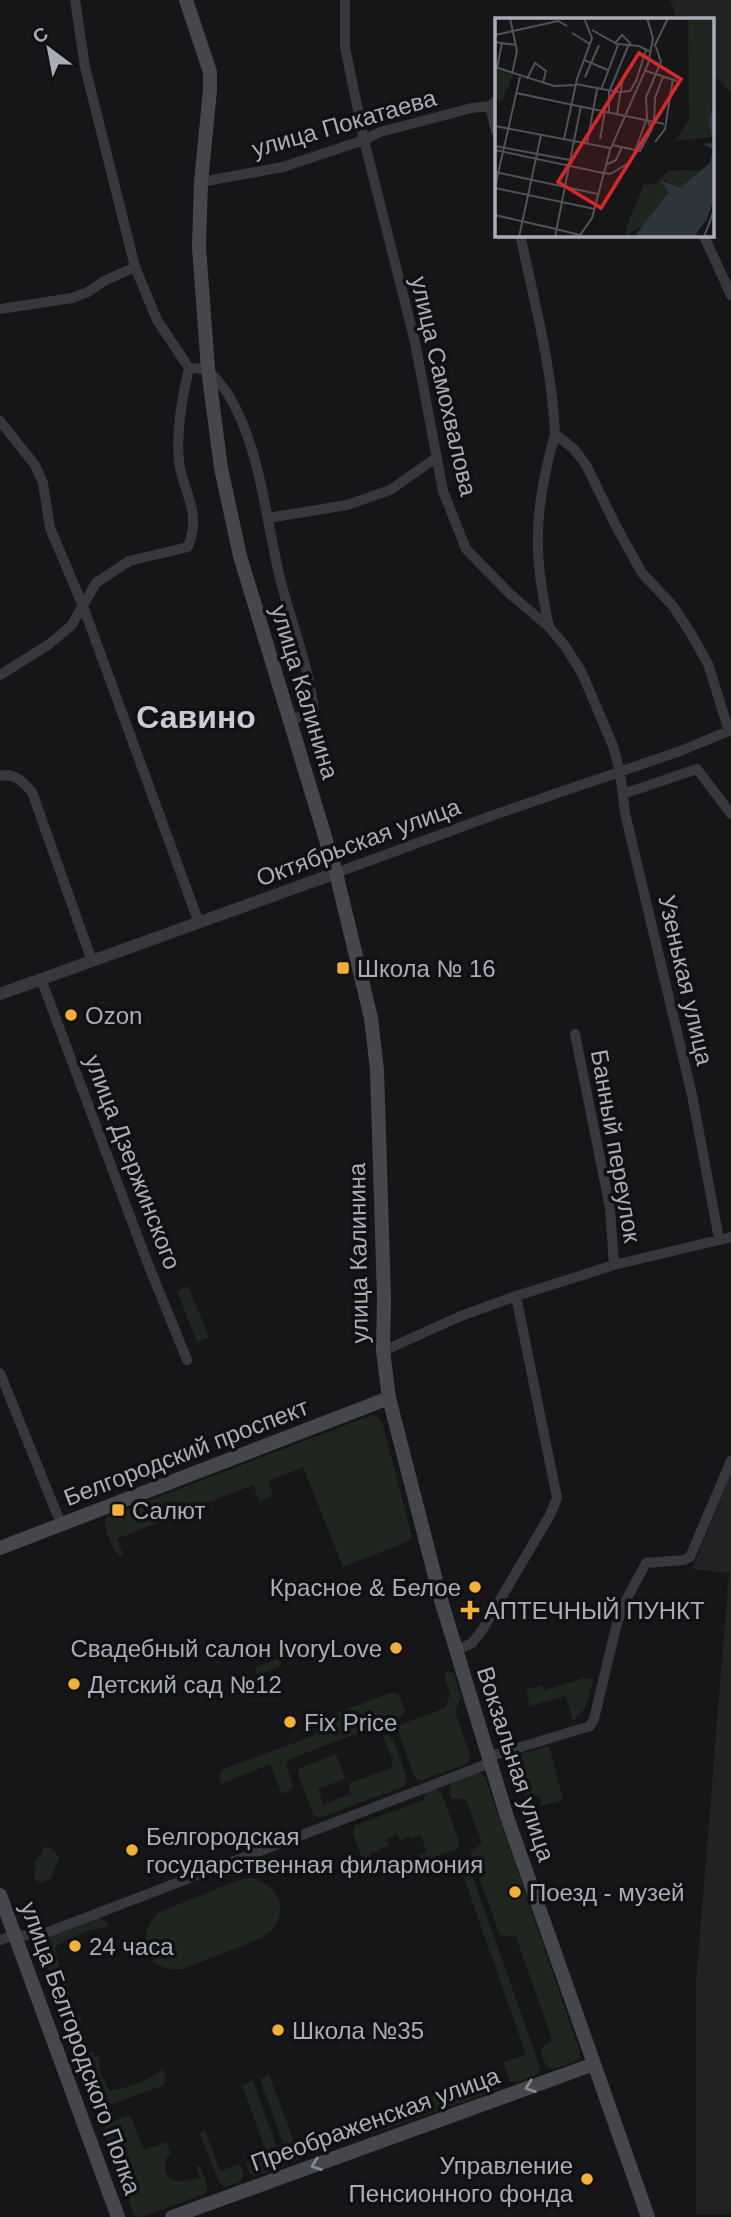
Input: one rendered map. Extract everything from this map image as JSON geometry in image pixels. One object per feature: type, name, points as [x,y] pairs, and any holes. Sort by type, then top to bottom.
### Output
[{"type":"main road","name":"улица Калинина","points":[[187,1],[210,72],[199,247],[208,369],[221,468],[240,556],[336,873],[371,1018],[377,1070],[384,1297],[383,1352],[389,1398]]},
{"type":"main road","name":"Вокзальная улица","points":[[389,1398],[398,1441],[456,1651],[489,1760],[648,2217]]},
{"type":"main road","name":"Белгородский проспект","points":[[0,1548],[389,1398]]},
{"type":"main road","name":"улица Белгородского Полка","points":[[0,1895],[118,2217]]},
{"type":"main road","name":"Преображенская улица","points":[[172,2217],[594,2064]]},
{"type":"street","points":[[0,675],[48,645],[72,626],[96,583],[129,561],[188,547],[193,525],[179,465],[178,439],[189,368],[157,320],[135,267],[85,67],[75,0]]},
{"type":"street","name":"улица Самохвалова","points":[[345,0],[345,47],[364,140],[415,342],[443,491],[466,549],[510,594],[549,627],[565,646],[582,673],[613,746],[620,772]]},
{"type":"street","points":[[493,103],[495,122]]},
{"type":"street","name":"улица Покатаева","points":[[201,182],[283,167],[380,132],[493,103]]},
{"type":"street","points":[[520,236],[549,364],[554,402],[555,434],[546,465],[538,535],[549,627]]},
{"type":"street","points":[[704,236],[731,295]]},
{"type":"street","points":[[0,309],[72,298],[135,267]]},
{"type":"street","points":[[189,368],[208,369],[227,393],[246,435],[281,580],[302,649],[313,704],[314,712],[290,720]]},
{"type":"street","points":[[0,421],[35,465],[43,483],[50,528],[83,606],[199,923]]},
{"type":"street","points":[[555,434],[574,449],[586,465],[642,573],[673,606],[690,632],[708,664],[730,731]]},
{"type":"street","points":[[268,518],[347,505],[390,491],[436,458]]},
{"type":"street","name":"Октябрьская улица","points":[[0,994],[730,731]]},
{"type":"street","points":[[623,794],[697,769],[731,814]]},
{"type":"street","name":"Узенькая улица","points":[[620,772],[625,813],[692,1095],[719,1239]]},
{"type":"street","points":[[0,776],[7,774],[22,780],[32,792],[92,961]]},
{"type":"street","name":"улица Дзержинского","points":[[41,979],[146,1259],[187,1360]]},
{"type":"street","name":"Банный переулок","points":[[575,1034],[610,1208],[614,1265]]},
{"type":"street","points":[[383,1352],[516,1296],[614,1265],[731,1237]]},
{"type":"street","points":[[456,1651],[472,1643],[481,1632],[550,1515],[556,1498],[516,1296]]},
{"type":"street","points":[[0,1373],[61,1524]]},
{"type":"street","points":[[0,1940],[15,1935],[38,1936],[489,1760],[590,1726],[617,1623],[630,1592],[646,1563],[684,1560],[690,1557],[731,1461]]},
{"type":"shaded area","points":[[670,0],[731,0],[731,93],[714,74],[714,18],[677,18]]},
{"type":"shaded area","points":[[188,1286],[209,1337],[197,1342],[177,1291]]},
{"type":"shaded area","points":[[372,1415],[382,1422],[411,1532],[411,1538],[407,1542],[343,1567],[303,1467],[269,1481],[272,1493],[270,1498],[260,1502],[253,1485],[117,1539],[124,1557],[117,1553],[112,1544],[105,1524],[109,1516]]},
{"type":"shaded area","points":[[731,1473],[731,2214],[696,2214],[696,1983],[729,1573],[692,1569]]},
{"type":"shaded area","points":[[277,1659],[281,1666],[259,1675],[255,1671],[257,1667]]},
{"type":"shaded area","points":[[448,1671],[454,1674],[461,1697],[455,1711],[470,1760],[466,1764],[418,1780],[414,1776],[399,1727],[445,1708],[450,1695],[444,1675]]},
{"type":"shaded area","points":[[584,1678],[593,1680],[590,1692],[585,1708],[573,1721],[566,1696],[530,1706],[526,1690],[542,1685],[544,1690]]},
{"type":"shaded area","points":[[396,1693],[400,1697],[405,1711],[402,1716],[290,1759],[286,1765],[293,1785],[290,1790],[282,1794],[270,1764],[222,1784],[219,1776],[223,1769],[313,1736],[321,1719]]},
{"type":"shaded area","points":[[387,1735],[393,1739],[407,1778],[405,1786],[322,1817],[314,1816],[298,1775],[300,1768],[336,1754],[345,1779],[318,1789],[323,1804],[351,1794],[348,1784],[393,1767],[383,1736]]},
{"type":"shaded area","points":[[549,1746],[563,1800],[540,1806],[542,1798],[536,1795],[533,1804],[527,1805],[513,1756]]},
{"type":"shaded area","points":[[482,1773],[485,1777],[580,2052],[580,2058],[576,2061],[552,2070],[546,2065],[540,2050],[552,2039],[516,1937],[500,1935],[470,1852],[482,1843],[466,1800],[451,1798],[449,1789],[453,1782]]},
{"type":"shaded area","points":[[436,1789],[442,1794],[459,1841],[458,1849],[420,1862],[417,1856],[427,1852],[420,1834],[400,1841],[397,1834],[386,1839],[389,1846],[370,1853],[377,1872],[367,1871],[353,1834],[354,1826],[424,1800],[426,1792]]},
{"type":"shaded area","points":[[44,1847],[51,1848],[60,1858],[52,1878],[40,1883],[34,1878],[34,1863]]},
{"type":"shaded area","points":[[458,1857],[467,1860],[540,2067],[538,2074],[517,2082],[510,2081],[503,2063],[526,2054],[459,1864],[438,1871],[440,1864]]},
{"type":"shaded area","points":[[251,1878],[271,1888],[280,1904],[277,1922],[262,1938],[183,1969],[170,1969],[152,1959],[145,1942],[146,1932],[159,1912],[242,1879]]},
{"type":"shaded area","points":[[100,1918],[109,1927],[80,1934],[55,1948],[60,1968],[70,1980],[66,1982],[66,1989],[76,2016],[79,2015],[90,2052],[93,2052],[95,2057],[99,2056],[100,2072],[109,2090],[137,2083],[163,2069],[166,2080],[162,2086],[98,2109],[92,2105],[84,2084],[89,2078],[46,1963],[39,1960],[35,1947],[39,1941]]},
{"type":"shaded area","points":[[497,2071],[503,2083],[499,2089],[372,2134],[355,2133],[314,2148],[295,2162],[288,2157],[260,2079],[269,2075],[295,2144]]},
{"type":"shaded area","points":[[253,2081],[282,2162],[278,2168],[255,2176],[250,2174],[246,2162],[267,2154],[242,2085]]},
{"type":"shaded area","points":[[130,2115],[144,2150],[166,2142],[171,2155],[167,2156],[165,2165],[169,2177],[186,2181],[200,2177],[196,2167],[200,2166],[207,2185],[206,2193],[142,2217],[134,2215],[119,2175],[124,2169],[115,2145],[107,2142],[103,2130],[107,2123]]},
{"type":"shaded area","points":[[205,2130],[220,2171],[240,2164],[244,2175],[240,2182],[225,2187],[219,2182],[199,2132]]},
{"type":"place","name":"Школа № 16","points":[[343,968]]},
{"type":"place","name":"Ozon","points":[[71,1015]]},
{"type":"place","name":"Салют","points":[[118,1510]]},
{"type":"place","name":"Красное & Белое","points":[[475,1587]]},
{"type":"place","name":"АПТЕЧНЫЙ ПУНКТ","points":[[470,1610]]},
{"type":"place","name":"Свадебный салон IvoryLove","points":[[396,1648]]},
{"type":"place","name":"Детский сад №12","points":[[74,1684]]},
{"type":"place","name":"Fix Price","points":[[290,1722]]},
{"type":"place","name":"Белгородская государственная филармония","points":[[132,1850]]},
{"type":"place","name":"Поезд - музей","points":[[515,1892]]},
{"type":"place","name":"24 часа","points":[[75,1946]]},
{"type":"place","name":"Школа №35","points":[[278,2030]]},
{"type":"place","name":"Управление Пенсионного фонда","points":[[587,2179]]},
{"type":"district","name":"Савино","points":[[196,717]]}]
